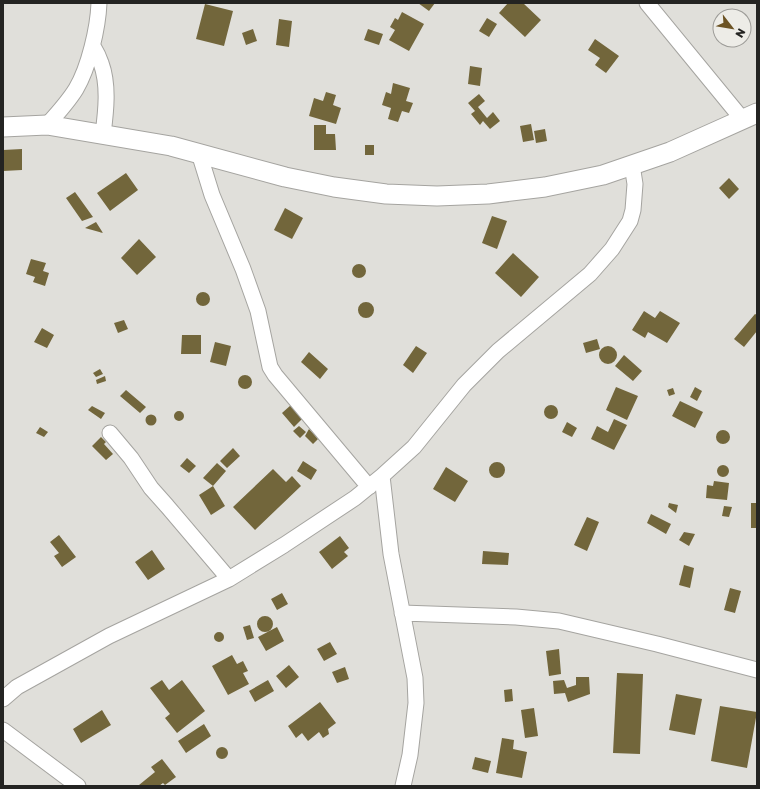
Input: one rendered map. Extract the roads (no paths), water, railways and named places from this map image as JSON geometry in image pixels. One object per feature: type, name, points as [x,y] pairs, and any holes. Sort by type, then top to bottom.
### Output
[{"type":"street","points":[[47,125],[66,104],[77,88],[93,46],[98,3]]},
{"type":"street","points":[[3,127],[47,125],[103,134],[171,146],[285,178],[334,188],[386,194],[430,196],[488,194],[545,187],[603,175],[670,152],[750,116],[646,3]]},
{"type":"street","points":[[93,46],[101,63],[106,90],[106,108],[103,134]]},
{"type":"street","points":[[199,153],[212,195],[243,269],[258,312],[270,367],[275,376],[369,487]]},
{"type":"street","points":[[3,699],[17,687],[109,636],[229,579],[355,498],[382,476],[414,446],[464,385],[498,351],[590,274],[612,248],[630,221],[633,210],[635,184],[632,165]]},
{"type":"street","points":[[110,433],[131,458],[151,488],[229,579]]},
{"type":"street","points":[[382,476],[391,554],[415,678],[416,703],[410,755],[403,786]]},
{"type":"street","points":[[402,613],[516,617],[559,621],[657,644],[757,670]]},
{"type":"street","points":[[3,730],[78,786]]}]
